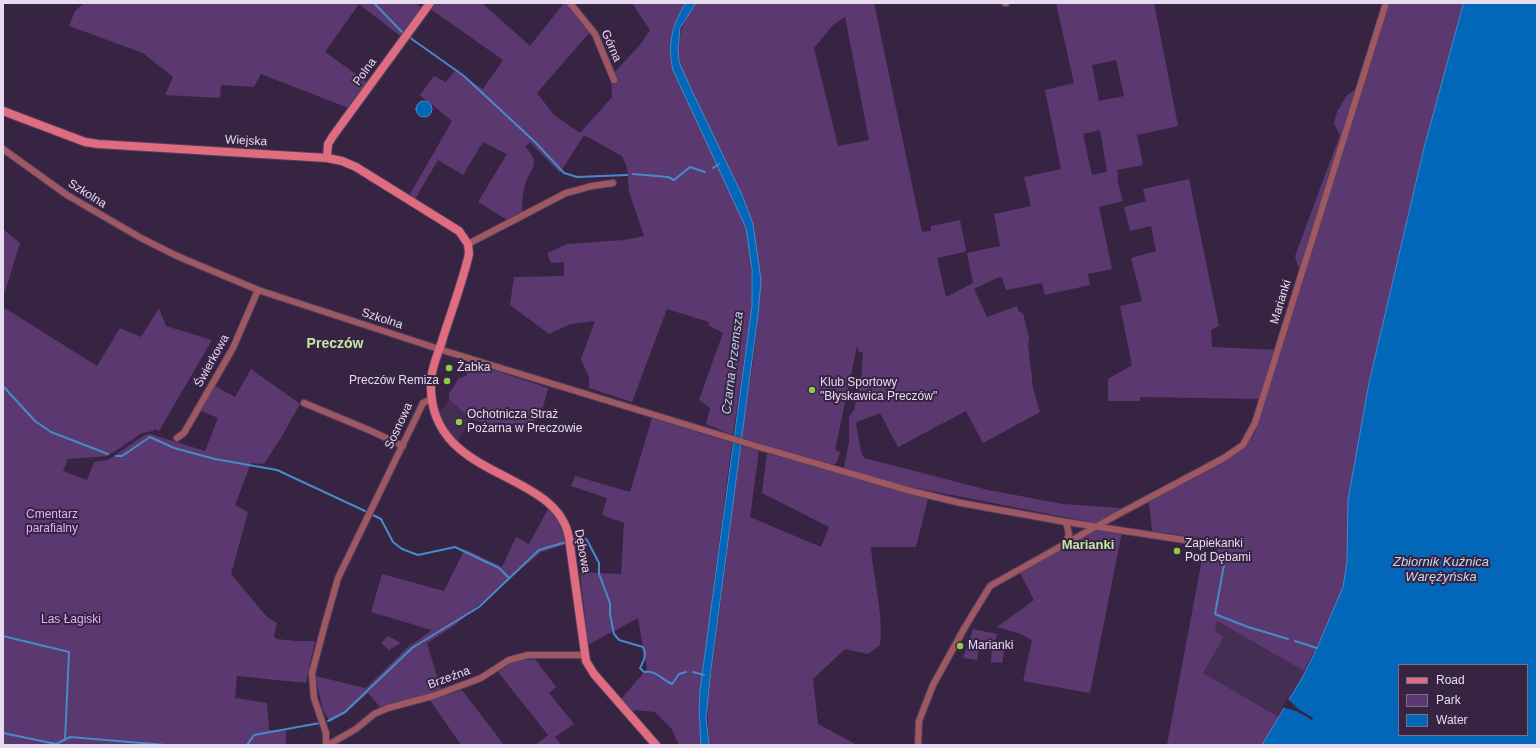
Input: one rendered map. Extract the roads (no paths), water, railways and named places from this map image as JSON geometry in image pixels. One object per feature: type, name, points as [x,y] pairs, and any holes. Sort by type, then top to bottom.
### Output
[{"type":"street","name":"Polna","points":[[327,158],[328,144],[333,136],[430,3]]},
{"type":"street","name":"Górna","points":[[570,3],[595,34],[614,80]]},
{"type":"street","name":"Marianki","points":[[918,745],[918,730],[924,706],[964,627],[986,591],[994,584],[1095,527],[1224,458],[1243,445],[1250,435],[1386,3]]},
{"type":"street","name":"Wiejska","points":[[3,111],[85,142],[327,158],[352,165],[452,226],[459,232],[468,244]]},
{"type":"street","name":"Szkolna","points":[[3,149],[67,195],[141,238],[177,256],[258,290],[439,349],[780,453],[926,494],[1066,522]]},
{"type":"street","points":[[468,244],[566,193],[592,186],[613,183]]},
{"type":"street","name":"Sosnowa","points":[[327,745],[326,733],[312,687],[312,673],[321,638],[338,578],[423,403],[432,399],[431,381],[439,349],[467,264],[469,254],[468,244]]},
{"type":"street","name":"Świerkowa","points":[[177,438],[184,433],[233,348],[258,290]]},
{"type":"street","name":"Dębowa","points":[[432,399],[442,427],[462,452],[475,461],[546,500],[563,519],[569,538],[584,655],[594,674],[656,745]]},
{"type":"street","points":[[304,403],[403,446]]},
{"type":"street","points":[[1065,544],[1069,534],[1066,522],[1224,546]]},
{"type":"street","name":"Brzeźna","points":[[327,745],[356,729],[374,714],[388,708],[433,696],[481,678],[509,660],[528,656],[584,655]]},
{"type":"water","points":[[686,3],[696,3],[680,28],[678,48],[679,62],[742,195],[753,224],[761,280],[758,315],[711,669],[706,717],[709,745],[701,745],[699,710],[700,690],[752,306],[752,269],[746,228],[673,70],[671,61],[672,35],[677,19]]},
{"type":"water","name":"Zbiornik Kuźnica Warężyńska","points":[[1464,3],[1537,3],[1537,745],[1262,745],[1301,680],[1317,648],[1343,587],[1347,562],[1348,500],[1369,383],[1424,148]]},
{"type":"water","points":[[424,101],[431,106],[432,109],[427,116],[424,117],[417,112],[416,109],[421,102]]},
{"type":"waterway","points":[[374,3],[402,32]]},
{"type":"waterway","points":[[409,37],[464,76],[535,142],[564,173],[577,177],[627,175]]},
{"type":"waterway","points":[[713,168],[719,164]]},
{"type":"waterway","points":[[633,174],[668,177],[674,180],[690,167],[705,172]]},
{"type":"waterway","points":[[3,386],[35,421],[51,432],[108,454]]},
{"type":"waterway","points":[[116,456],[122,456],[150,437],[174,448],[215,459],[277,470],[365,511]]},
{"type":"waterway","points":[[373,515],[381,519],[393,542],[402,549],[418,555],[455,547],[499,568],[509,578]]},
{"type":"waterway","points":[[574,540],[583,538],[587,540],[599,563],[599,574],[610,603],[610,614],[614,634],[619,640],[643,647],[645,655],[640,668],[644,672],[652,672],[672,684],[679,674],[686,672]]},
{"type":"waterway","points":[[328,721],[345,712],[412,648],[479,607],[539,550],[566,542]]},
{"type":"waterway","points":[[1226,554],[1215,614],[1248,627],[1288,639]]},
{"type":"waterway","points":[[3,636],[69,652],[65,740]]},
{"type":"waterway","points":[[1295,641],[1317,648]]},
{"type":"waterway","points":[[693,672],[704,675]]},
{"type":"waterway","points":[[247,745],[254,735],[320,723]]},
{"type":"waterway","points":[[3,733],[56,744],[70,737],[165,745]]},
{"type":"place","name":"Żabka","points":[[449,368]]},
{"type":"place","name":"Preczów Remiza","points":[[447,381]]},
{"type":"place","name":"Klub Sportowy \"Błyskawica Preczów\"","points":[[812,390]]},
{"type":"place","name":"Ochotnicza Straż Pożarna w Preczowie","points":[[459,422]]},
{"type":"place","name":"Zapiekanki Pod Dębami","points":[[1177,551]]},
{"type":"place","name":"Marianki","points":[[960,646]]},
{"type":"district","name":"Preczów","points":[[335,344]]},
{"type":"district","name":"Marianki","points":[[1088,545]]},
{"type":"water label","name":"Czarna Przemsza","points":[[733,363]]},
{"type":"park label","name":"Cmentarz parafialny","points":[[52,522]]},
{"type":"park label","name":"Las Łagiski","points":[[71,620]]}]
